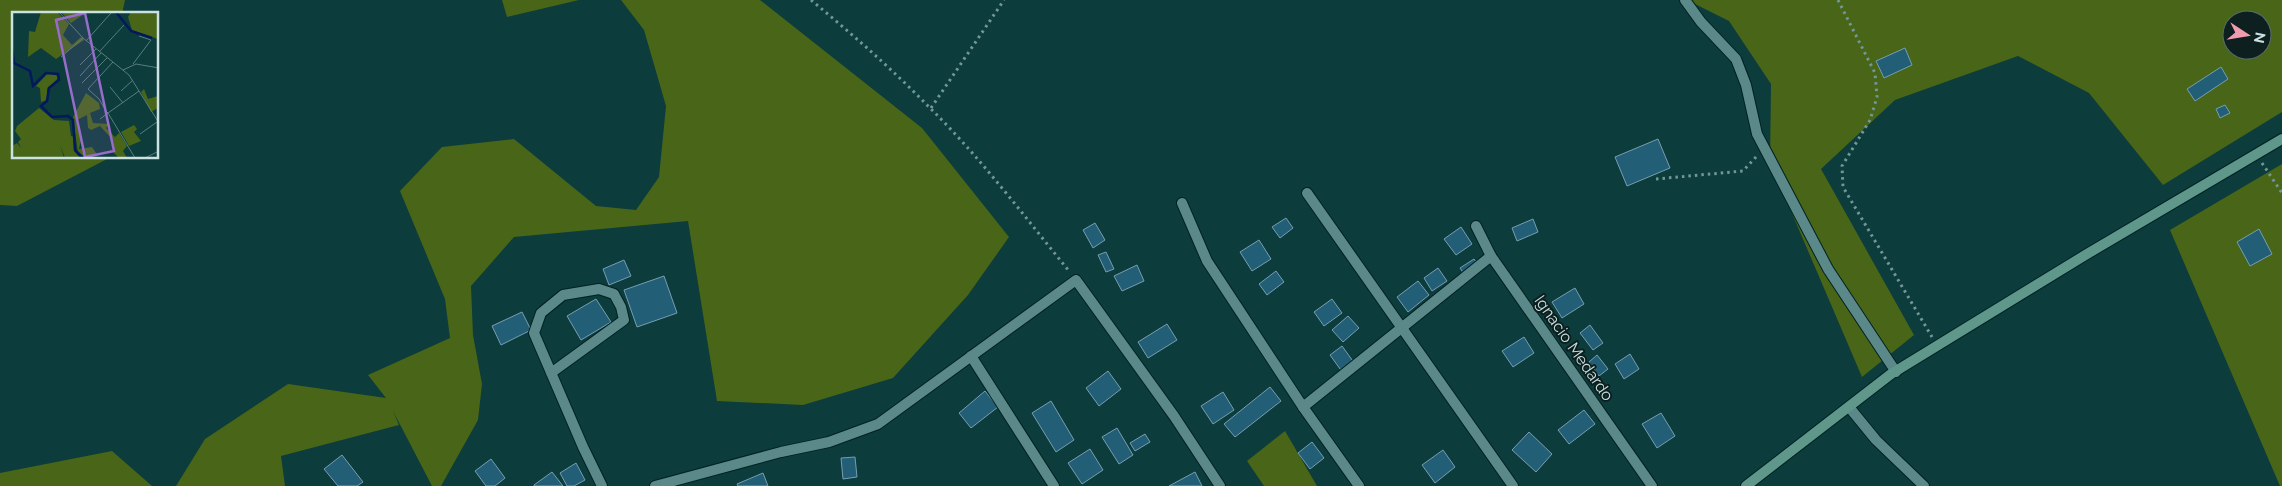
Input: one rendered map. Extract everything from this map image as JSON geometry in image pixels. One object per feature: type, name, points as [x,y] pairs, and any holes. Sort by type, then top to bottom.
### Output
[{"type":"street","points":[[1685,0],[1701,22],[1736,59],[1746,85],[1757,134],[1764,148],[1828,269],[1896,372]]},
{"type":"street","points":[[1746,486],[1896,372],[2088,254],[2282,139]]},
{"type":"street","points":[[1307,193],[1404,328],[1513,486]]},
{"type":"street","points":[[1182,203],[1207,261],[1303,407],[1359,486]]},
{"type":"street","name":"Ignacio Medardo","points":[[1476,226],[1491,256],[1652,486]]},
{"type":"street","points":[[1303,407],[1404,328],[1491,256]]},
{"type":"street","points":[[655,486],[781,452],[828,442],[878,424],[1076,280],[1174,416],[1220,486]]},
{"type":"street","points":[[551,373],[624,320],[622,307],[614,294],[599,289],[563,295],[540,313],[534,333],[551,373],[583,447],[602,486]]},
{"type":"street","points":[[972,356],[1054,486]]},
{"type":"street","points":[[1848,407],[1876,440],[1924,486]]},
{"type":"path","points":[[811,0],[854,35],[931,108],[1006,193],[1076,280]]},
{"type":"path","points":[[931,108],[1004,0]]},
{"type":"path","points":[[1838,0],[1875,73],[1877,97],[1870,120],[1842,166],[1843,187],[1937,346]]},
{"type":"path","points":[[1656,180],[1743,171],[1764,148]]},
{"type":"path","points":[[2256,155],[2282,193]]},
{"type":"green space","points":[[0,0],[125,0],[122,12],[12,12],[12,159],[107,159],[17,206],[0,205]]},
{"type":"green space","points":[[502,0],[579,0],[507,17]]},
{"type":"green space","points":[[621,0],[760,0],[922,128],[1009,237],[968,295],[893,378],[803,405],[717,401],[688,221],[514,237],[471,286],[473,335],[482,384],[478,420],[441,486],[432,486],[393,411],[399,425],[281,456],[285,486],[176,486],[205,439],[288,384],[386,398],[368,375],[450,338],[445,299],[400,191],[442,147],[514,139],[596,206],[636,210],[659,177],[666,106],[644,30]]},
{"type":"green space","points":[[1687,0],[2282,0],[2282,112],[2163,185],[2089,93],[2018,56],[1895,100],[1821,169],[1914,335],[1862,377],[1770,162],[1771,84],[1729,21]]},
{"type":"green space","points":[[2282,164],[2282,486],[2280,486],[2170,230]]},
{"type":"green space","points":[[1285,431],[1317,486],[1264,486],[1247,461]]},
{"type":"green space","points":[[112,451],[152,486],[0,486],[0,473]]},
{"type":"building","points":[[1905,48],[1912,65],[1884,78],[1876,61]]},
{"type":"building","points":[[2221,67],[2228,79],[2195,101],[2187,89]]},
{"type":"building","points":[[2225,105],[2230,113],[2220,118],[2216,109]]},
{"type":"building","points":[[1658,139],[1670,168],[1627,186],[1615,157]]},
{"type":"building","points":[[1286,218],[1293,228],[1280,238],[1272,227]]},
{"type":"building","points":[[1533,219],[1538,232],[1517,241],[1512,228]]},
{"type":"building","points":[[1095,223],[1105,240],[1093,248],[1083,230]]},
{"type":"building","points":[[1461,227],[1472,244],[1456,255],[1444,239]]},
{"type":"building","points":[[2259,229],[2272,254],[2250,266],[2237,242]]},
{"type":"building","points":[[1259,240],[1271,259],[1252,271],[1240,252]]},
{"type":"building","points":[[1106,252],[1114,269],[1106,272],[1098,255]]},
{"type":"building","points":[[1474,259],[1478,265],[1464,274],[1460,268]]},
{"type":"building","points":[[624,260],[631,276],[609,285],[603,269]]},
{"type":"building","points":[[1137,265],[1144,281],[1122,291],[1114,276]]},
{"type":"building","points":[[1438,268],[1447,281],[1432,291],[1424,278]]},
{"type":"building","points":[[1276,271],[1284,282],[1267,295],[1259,284]]},
{"type":"building","points":[[664,276],[677,313],[637,327],[624,290]]},
{"type":"building","points":[[1418,281],[1429,295],[1408,312],[1397,297]]},
{"type":"building","points":[[1575,288],[1584,304],[1562,318],[1552,302]]},
{"type":"building","points":[[596,299],[611,322],[581,340],[567,316]]},
{"type":"building","points":[[1332,299],[1342,313],[1324,326],[1314,312]]},
{"type":"building","points":[[522,312],[531,330],[501,345],[492,326]]},
{"type":"building","points":[[1348,316],[1359,328],[1343,342],[1332,330]]},
{"type":"building","points":[[1167,324],[1177,340],[1148,358],[1138,342]]},
{"type":"building","points":[[1590,325],[1603,343],[1593,350],[1580,333]]},
{"type":"building","points":[[1524,337],[1534,353],[1513,367],[1502,351]]},
{"type":"building","points":[[1342,346],[1355,364],[1343,373],[1330,355]]},
{"type":"building","points":[[1630,354],[1639,369],[1624,379],[1615,364]]},
{"type":"building","points":[[1597,355],[1608,369],[1599,376],[1589,362]]},
{"type":"building","points":[[1108,371],[1121,389],[1099,406],[1086,388]]},
{"type":"building","points":[[1270,387],[1281,401],[1235,437],[1224,424]]},
{"type":"building","points":[[985,391],[998,407],[971,428],[959,413]]},
{"type":"building","points":[[1223,392],[1234,410],[1213,424],[1201,406]]},
{"type":"building","points":[[1051,401],[1074,440],[1056,452],[1032,413]]},
{"type":"building","points":[[1584,410],[1595,424],[1569,444],[1558,430]]},
{"type":"building","points":[[1661,413],[1675,436],[1657,448],[1642,424]]},
{"type":"building","points":[[1117,428],[1133,455],[1119,464],[1102,437]]},
{"type":"building","points":[[1529,432],[1552,454],[1536,472],[1512,450]]},
{"type":"building","points":[[1145,434],[1150,442],[1135,451],[1130,443]]},
{"type":"building","points":[[1312,442],[1324,458],[1310,469],[1298,453]]},
{"type":"building","points":[[1090,449],[1103,470],[1082,484],[1068,463]]},
{"type":"building","points":[[1443,450],[1455,467],[1435,483],[1422,465]]},
{"type":"building","points":[[342,455],[363,482],[357,486],[338,486],[324,469]]},
{"type":"building","points":[[855,457],[857,477],[843,479],[841,458]]},
{"type":"building","points":[[491,459],[505,478],[495,486],[486,486],[475,471]]},
{"type":"building","points":[[576,463],[585,480],[574,486],[567,486],[560,473]]},
{"type":"building","points":[[552,472],[563,486],[534,486],[534,485]]},
{"type":"building","points":[[1195,472],[1202,486],[1169,486]]},
{"type":"building","points":[[763,473],[768,486],[738,486],[737,484]]}]
